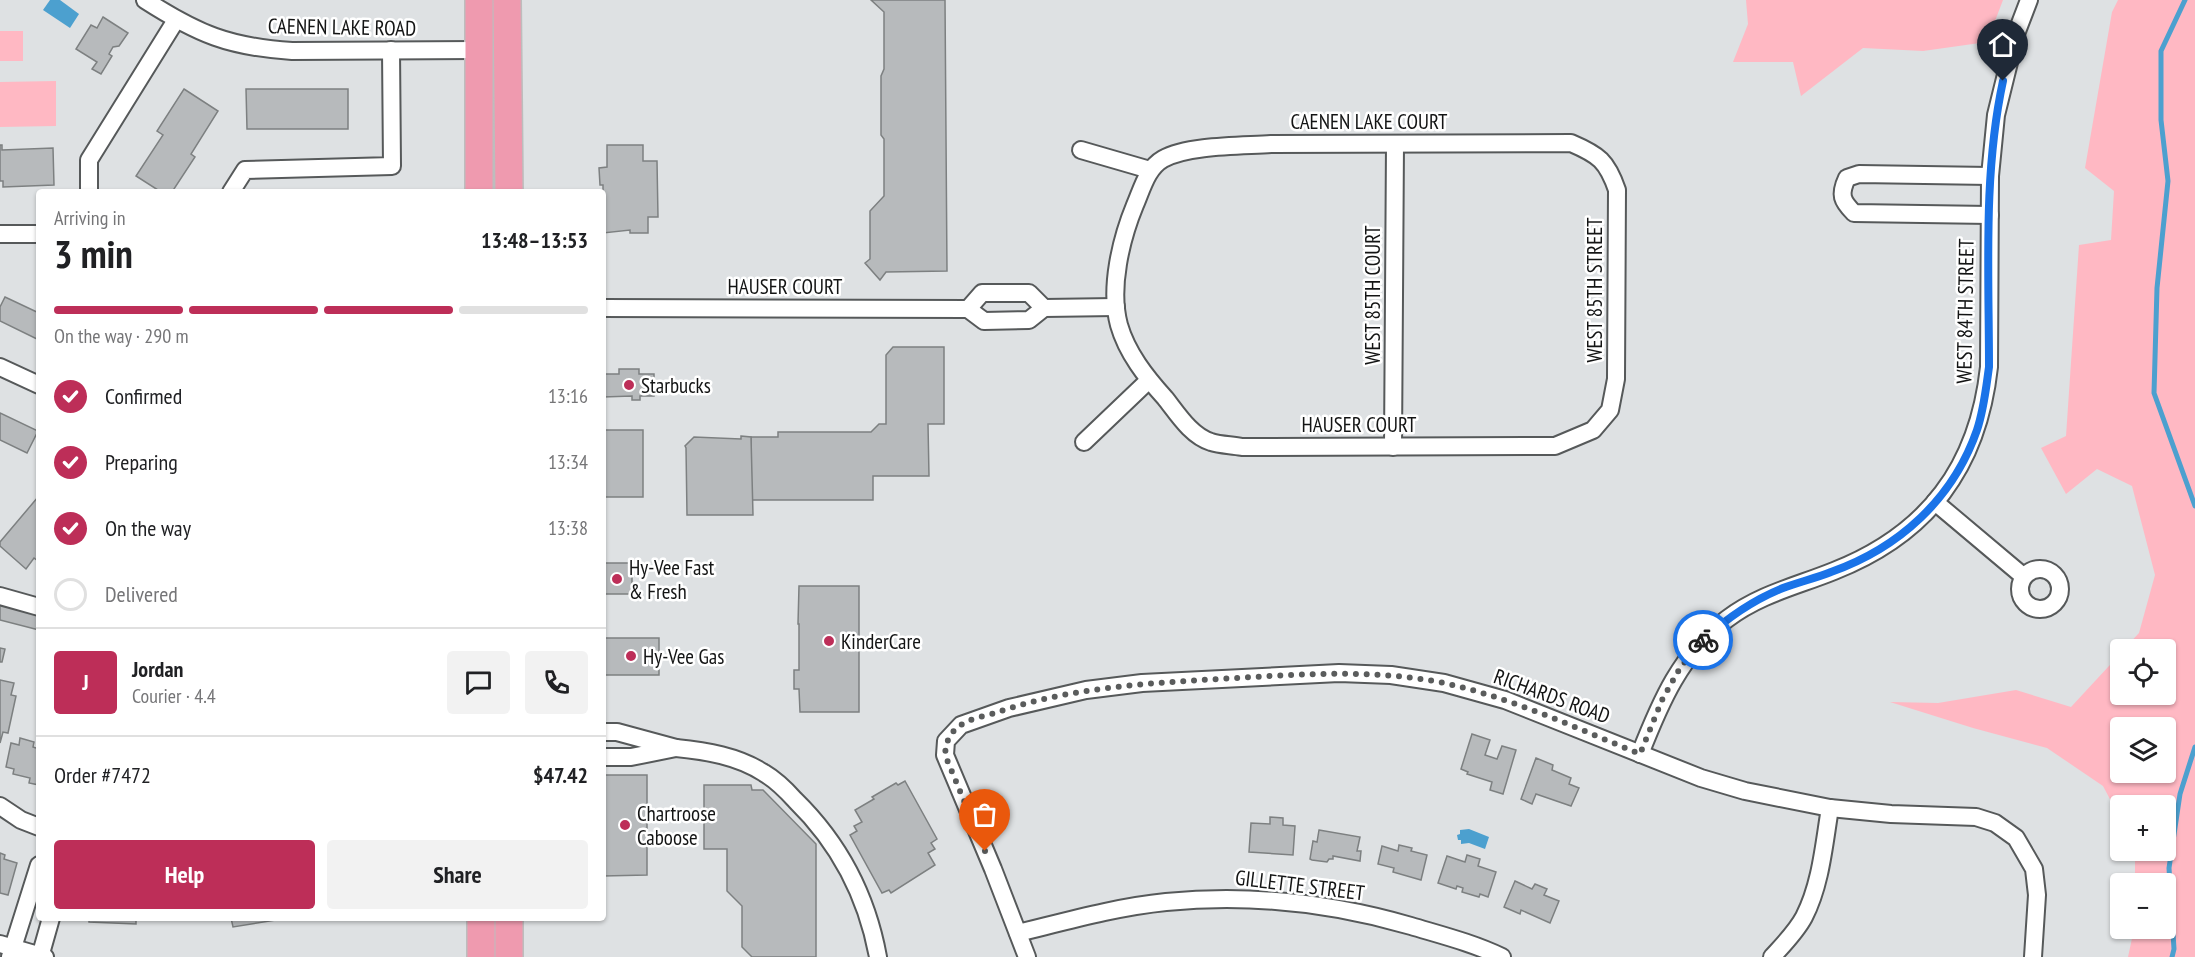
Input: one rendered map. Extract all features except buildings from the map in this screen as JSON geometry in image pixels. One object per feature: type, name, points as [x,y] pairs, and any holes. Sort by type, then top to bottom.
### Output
[{"type":"main road","points":[[479,0],[479,189]]},
{"type":"main road","points":[[507,0],[509,189]]},
{"type":"main road","points":[[481,921],[481,957]]},
{"type":"main road","points":[[509,921],[509,957]]},
{"type":"street","name":"CAENEN LAKE ROAD","points":[[145,0],[198,32],[231,43],[264,49],[292,51],[478,50]]},
{"type":"street","name":"WEST 84TH STREET","points":[[1640,754],[1662,700],[1680,668],[1703,639],[1757,599],[1869,556],[1911,528],[1935,502],[1964,460],[1977,429],[1986,395],[1989,367],[1990,176],[1996,115],[2016,34],[2029,0]]},
{"type":"street","points":[[89,189],[89,160],[176,20]]},
{"type":"street","points":[[233,189],[244,170],[392,166],[391,50]]},
{"type":"street","name":"CAENEN LAKE COURT","points":[[1150,170],[1162,159],[1179,153],[1228,146],[1271,144],[1571,143],[1592,152]]},
{"type":"street","name":"WEST 85TH COURT","points":[[1393,447],[1395,144]]},
{"type":"street","points":[[1081,150],[1150,170],[1124,232],[1119,254],[1116,307]]},
{"type":"street","name":"WEST 85TH STREET","points":[[1592,152],[1610,168],[1617,190],[1616,379],[1610,410],[1593,430]]},
{"type":"street","name":"WEST 84TH STREET","points":[[1990,176],[1859,174],[1847,178],[1842,189],[1844,203],[1854,213],[1990,215]]},
{"type":"street","points":[[0,234],[36,234]]},
{"type":"street","points":[[968,309],[982,293],[1029,293],[1044,308]]},
{"type":"street","name":"HAUSER COURT","points":[[606,308],[968,309],[984,321],[1029,320],[1044,308],[1116,307],[1124,335],[1136,361],[1149,380],[1196,434],[1209,442],[1242,447],[1555,446],[1593,430]]},
{"type":"street","points":[[0,367],[36,384]]},
{"type":"street","points":[[1084,442],[1149,380]]},
{"type":"street","points":[[1935,502],[2024,576]]},
{"type":"street","points":[[0,596],[36,606]]},
{"type":"street","name":"RICHARDS ROAD","points":[[1018,933],[945,755],[946,741],[961,724],[1010,708],[1086,690],[1142,683],[1339,673],[1391,675],[1444,683],[1505,700],[1701,778],[1745,791],[1830,808],[1891,814],[1976,817],[1995,823],[2016,838],[2034,870],[2037,895],[2033,957]]},
{"type":"street","points":[[606,732],[617,732],[676,748],[719,754],[765,773],[801,806],[827,835],[855,882],[873,928],[878,957]]},
{"type":"street","points":[[606,757],[631,757],[676,748]]},
{"type":"street","points":[[0,806],[21,820],[36,826]]},
{"type":"street","points":[[1772,957],[1804,917],[1814,892],[1830,808]]},
{"type":"street","points":[[36,873],[8,950],[41,957],[50,921]]},
{"type":"street","name":"GILLETTE STREET","points":[[1018,933],[1103,912],[1165,902],[1218,899],[1269,900],[1384,918],[1453,938],[1502,957]]},
{"type":"street","points":[[1018,933],[1027,957]]},
{"type":"shaded area","points":[[1746,0],[2003,0],[1987,42],[1923,51],[1863,48],[1801,96],[1793,62],[1733,62],[1748,24]]},
{"type":"shaded area","points":[[2118,0],[2195,0],[2195,957],[2128,957],[2132,939],[2176,939],[2176,873],[2135,873],[2135,861],[2176,861],[2176,795],[2110,795],[2110,799],[2103,786],[2047,748],[1890,702],[1938,703],[2016,690],[2071,707],[2110,665],[2110,705],[2176,705],[2176,639],[2133,639],[2139,633],[2155,575],[2132,486],[2097,469],[2066,494],[2041,448],[2066,436],[2079,245],[2111,240],[2114,191],[2085,168],[2112,12]]},
{"type":"shaded area","points":[[0,31],[23,31],[23,61],[0,61]]},
{"type":"shaded area","points":[[56,81],[56,126],[0,127],[0,82]]},
{"type":"water","points":[[50,0],[60,0],[79,14],[70,28],[43,10]]},
{"type":"water","points":[[1469,829],[1489,837],[1485,849],[1469,843],[1461,844],[1457,835],[1460,834],[1460,830]]},
{"type":"waterway","points":[[2185,0],[2161,51],[2161,120],[2168,181],[2157,288],[2154,393],[2195,506]]},
{"type":"waterway","points":[[2172,957],[2174,949],[2169,868],[2180,794],[2195,747]]},
{"type":"way so far","points":[[985,851],[945,755],[946,741],[961,724],[1010,708],[1086,690],[1142,683],[1339,673],[1391,675],[1444,683],[1505,700],[1640,754],[1662,700],[1680,668],[1703,640]]},
{"type":"place","name":"Starbucks","points":[[629,385]]},
{"type":"place","name":"Hy-Vee Fast & Fresh","points":[[617,579]]},
{"type":"place","name":"KinderCare","points":[[829,641]]},
{"type":"place","name":"Hy-Vee Gas","points":[[631,656]]},
{"type":"place","name":"Chartroose Caboose","points":[[625,825]]},
{"type":"route","points":[[1703,640],[1727,619],[1757,599],[1832,572],[1869,556],[1896,540],[1911,528],[1935,502],[1964,460],[1977,429],[1986,395],[1989,367],[1990,176],[1996,115],[2003,81]]}]
